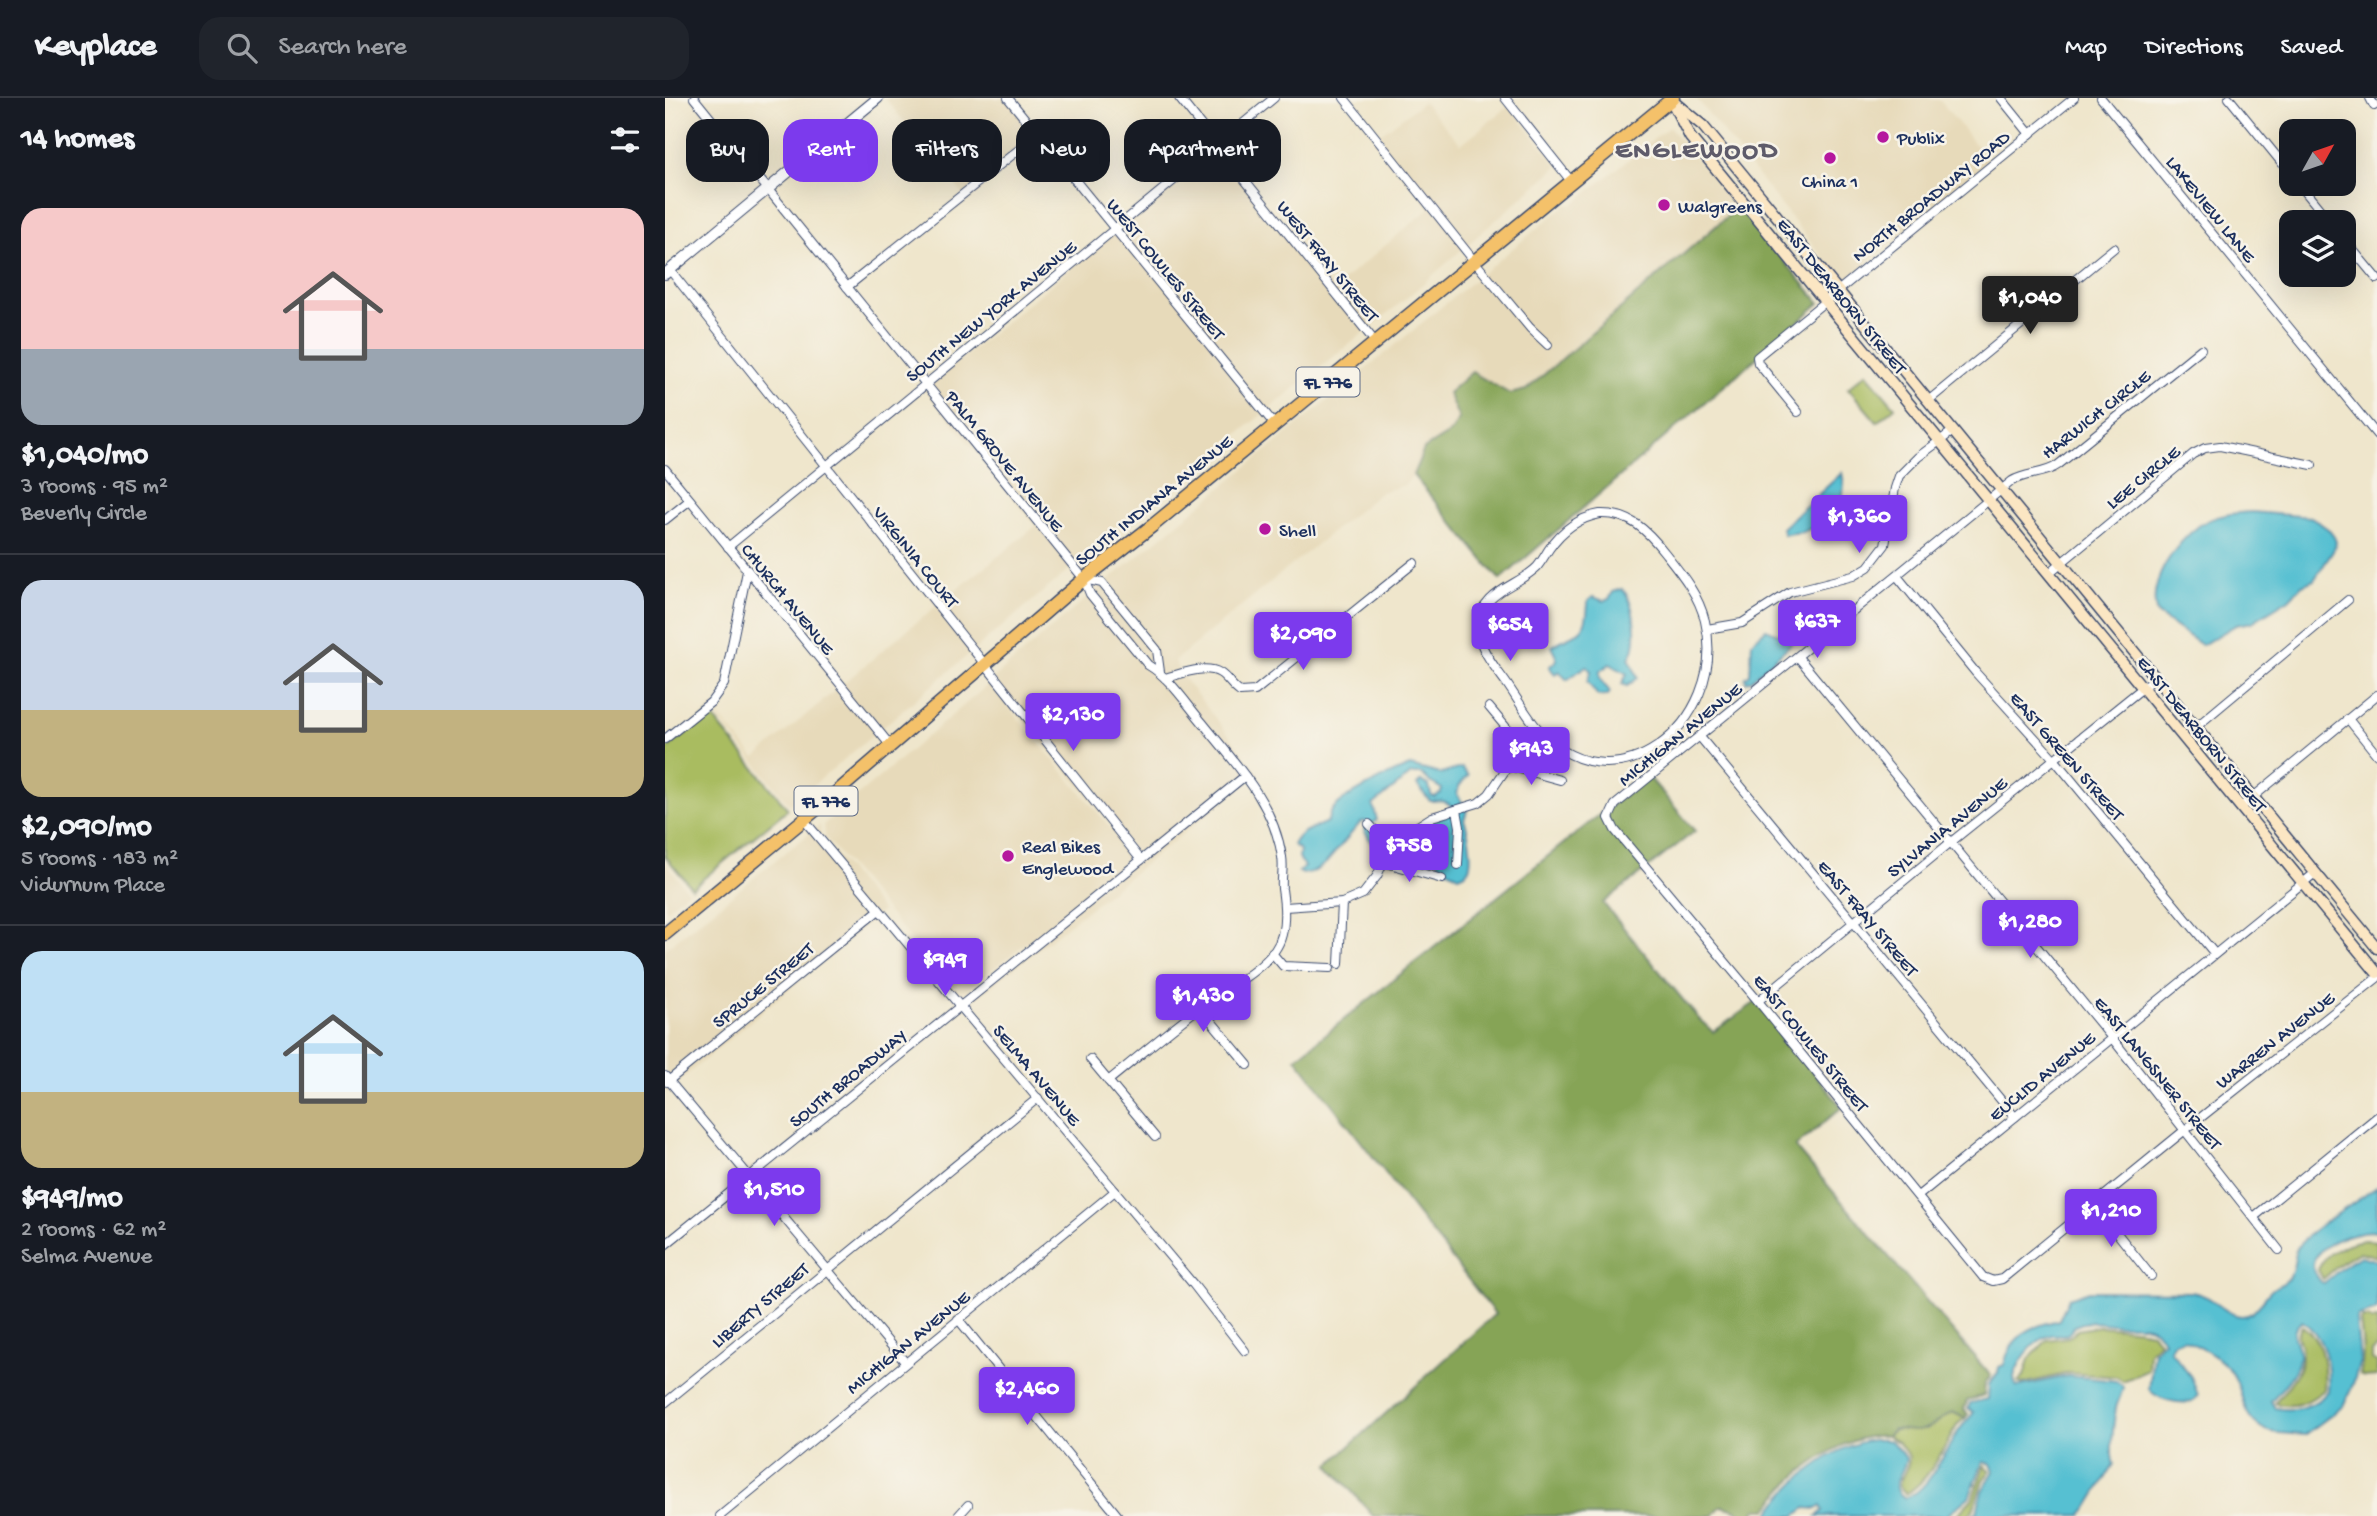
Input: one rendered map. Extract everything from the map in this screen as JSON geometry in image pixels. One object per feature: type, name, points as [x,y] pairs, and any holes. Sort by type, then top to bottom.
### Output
[{"type":"main road","name":"SOUTH INDIANA AVENUE","points":[[668,927],[804,820],[1084,579],[1376,343],[1671,99]]},
{"type":"main road","name":"EAST DEARBORN STREET","points":[[1671,99],[1703,126],[2377,948]]},
{"type":"main road","name":"EAST DEARBORN STREET","points":[[1671,99],[1690,137],[2377,976]]},
{"type":"street","name":"PALM GROVE AVENUE","points":[[694,98],[1084,579]]},
{"type":"street","points":[[667,272],[879,98]]},
{"type":"street","name":"WEST COWLES STREET","points":[[1008,98],[1024,119]]},
{"type":"street","name":"WEST FRAY STREET","points":[[1179,98],[1196,119]]},
{"type":"street","name":"SOUTH NEW YORK AVENUE","points":[[1249,119],[1274,98]]},
{"type":"street","points":[[1344,98],[1475,262],[1530,328],[1548,345]]},
{"type":"street","points":[[1505,98],[1571,181]]},
{"type":"street","points":[[2001,98],[2030,134]]},
{"type":"street","name":"NORTH BROADWAY ROAD","points":[[1798,412],[1758,363],[1757,357],[2074,98]]},
{"type":"street","name":"LAKEVIEW LANE","points":[[2101,98],[2377,435]]},
{"type":"street","points":[[2229,98],[2279,159]]},
{"type":"street","points":[[848,288],[1016,152]]},
{"type":"street","name":"WEST COWLES STREET","points":[[1076,182],[1275,425]]},
{"type":"street","name":"SOUTH NEW YORK AVENUE","points":[[727,547],[1172,182]]},
{"type":"street","name":"WEST FRAY STREET","points":[[1247,182],[1376,343]]},
{"type":"street","points":[[2309,196],[2320,210]]},
{"type":"street","points":[[1929,401],[2114,248]]},
{"type":"street","points":[[2356,254],[2377,279]]},
{"type":"street","name":"VIRGINIA COURT","points":[[667,272],[1141,860]]},
{"type":"street","name":"HARWICH CIRCLE","points":[[2001,490],[2019,477],[2044,472],[2058,465],[2201,349]]},
{"type":"street","points":[[1707,629],[1742,622],[1790,592],[1853,576],[1868,567],[1885,545],[1899,476],[1918,457],[1953,431]]},
{"type":"street","name":"LEE CIRCLE","points":[[2049,573],[2193,454],[2205,448],[2223,446],[2312,465]]},
{"type":"street","name":"CHURCH AVENUE","points":[[665,469],[890,745]]},
{"type":"street","name":"MICHIGAN AVENUE","points":[[1609,818],[1615,805],[2001,490]]},
{"type":"street","points":[[665,520],[690,500]]},
{"type":"street","points":[[1610,513],[1632,520],[1653,538],[1694,593],[1707,629],[1707,654],[1702,685],[1683,722],[1666,741],[1650,752],[1628,761],[1605,763],[1576,756],[1558,746],[1541,731],[1484,650],[1480,643],[1478,624],[1489,601],[1529,575],[1568,527],[1593,515],[1610,513]]},
{"type":"street","points":[[1163,675],[1211,670],[1222,675],[1238,691],[1255,691],[1414,563]]},
{"type":"street","points":[[665,739],[711,702],[724,684],[747,570]]},
{"type":"street","name":"EAST GREEN STREET","points":[[1897,576],[1984,683],[2054,759],[2215,954]]},
{"type":"street","points":[[1084,579],[1102,583],[1157,650],[1163,675]]},
{"type":"street","points":[[1084,579],[1090,594],[1139,655],[1163,675],[1262,799],[1283,864],[1285,907],[1281,938],[1272,953],[1108,1081]]},
{"type":"street","points":[[2196,727],[2348,600]]},
{"type":"street","name":"EAST LANGSNER STREET","points":[[1798,657],[2112,1038],[2255,1216],[2279,1250]]},
{"type":"street","name":"SYLVANIA AVENUE","points":[[1759,1001],[2155,678]]},
{"type":"street","points":[[2241,807],[2377,695]]},
{"type":"street","points":[[1285,907],[1342,903],[1355,899],[1371,887],[1391,848],[1402,836],[1424,821],[1443,813],[1471,807],[1485,798],[1522,753],[1519,743],[1489,708]]},
{"type":"street","points":[[2349,720],[2377,755]]},
{"type":"street","name":"EAST FRAY STREET","points":[[1700,737],[2015,1117]]},
{"type":"street","points":[[1509,766],[1560,780]]},
{"type":"street","name":"SOUTH BROADWAY","points":[[665,1245],[1245,776]]},
{"type":"street","points":[[1457,810],[1460,827],[1458,864]]},
{"type":"street","name":"EAST COWLES STREET","points":[[1609,818],[1615,830],[1759,1001],[1983,1277],[1993,1281]]},
{"type":"street","name":"SELMA AVENUE","points":[[804,820],[1038,1098],[1245,1351]]},
{"type":"street","points":[[1369,824],[1391,848]]},
{"type":"street","points":[[1383,862],[1442,879]]},
{"type":"street","name":"EUCLID AVENUE","points":[[1918,1196],[2315,873]]},
{"type":"street","points":[[1339,964],[1342,903]]},
{"type":"street","name":"SPRUCE STREET","points":[[666,1080],[879,910]]},
{"type":"street","points":[[1272,953],[1283,966],[1330,968]]},
{"type":"street","name":"WARREN AVENUE","points":[[1993,1281],[2002,1279],[2377,976]]},
{"type":"street","points":[[1180,984],[1248,1065]]},
{"type":"street","points":[[1090,1059],[1155,1138]]},
{"type":"street","points":[[666,1080],[905,1362]]},
{"type":"street","name":"LIBERTY STREET","points":[[665,1403],[1038,1098]]},
{"type":"street","points":[[2255,1216],[2377,1117]]},
{"type":"street","name":"MICHIGAN AVENUE","points":[[720,1516],[1115,1191]]},
{"type":"street","points":[[2094,1204],[2151,1276]]},
{"type":"street","points":[[958,1320],[1118,1516]]},
{"type":"street","points":[[958,1516],[968,1505]]},
{"type":"shaded area","points":[[885,98],[1009,98],[1028,119],[1016,119],[1016,153],[1002,165],[1002,119],[902,119]]},
{"type":"shaded area","points":[[1696,98],[1938,98],[1992,165],[1843,283]]},
{"type":"shaded area","points":[[1423,102],[1461,144],[1509,106],[1558,166],[1403,301],[1075,565],[790,805],[712,710],[707,711],[680,733],[711,707],[755,758],[1036,526],[925,389],[1175,182],[1247,182],[1333,289],[1430,208],[1374,139]]},
{"type":"shaded area","points":[[1669,127],[1738,207],[1526,390],[1510,394],[1472,372],[1448,393],[1459,419],[1451,432],[1424,449],[1413,475],[1405,485],[1381,492],[1175,660],[1178,671],[1259,773],[973,1001],[968,995],[1136,858],[1137,853],[990,681],[1082,602],[1567,204],[1572,205]]},
{"type":"shaded area","points":[[953,182],[982,182],[965,197]]},
{"type":"shaded area","points":[[989,684],[1134,855],[967,991],[960,992],[954,991],[825,837],[824,824]]},
{"type":"shaded area","points":[[820,825],[821,837],[882,911],[665,1093],[665,949]]},
{"type":"shaded area","points":[[665,862],[688,891],[666,910],[665,909]]},
{"type":"green space","points":[[1738,207],[1820,303],[1500,580],[1413,475],[1424,449],[1451,432],[1459,419],[1448,393],[1472,372],[1510,394],[1526,390]]},
{"type":"green space","points":[[1866,373],[1895,407],[1877,422],[1848,388]]},
{"type":"green space","points":[[710,714],[788,809],[692,888],[665,856],[665,750]]},
{"type":"green space","points":[[1648,776],[1695,831],[1603,903],[1698,1018],[1713,1032],[1756,1002],[1842,1107],[1795,1147],[1991,1376],[1985,1383],[1984,1395],[1967,1401],[1964,1410],[1968,1414],[1965,1418],[1952,1412],[1921,1430],[1893,1429],[1887,1436],[1853,1441],[1836,1449],[1790,1482],[1768,1509],[1757,1509],[1751,1516],[1742,1516],[1736,1510],[1721,1506],[1713,1516],[1373,1516],[1329,1465],[1495,1314],[1296,1058]]},
{"type":"green space","points":[[2377,1241],[2377,1257],[2360,1252],[2345,1260],[2323,1279],[2318,1270],[2325,1258],[2350,1243]]},
{"type":"green space","points":[[2362,1318],[2373,1321],[2377,1319],[2377,1348],[2372,1352],[2372,1360],[2377,1363],[2377,1376],[2360,1375],[2363,1354]]},
{"type":"green space","points":[[2100,1326],[2152,1332],[2159,1342],[2149,1352],[2148,1370],[2123,1381],[2117,1377],[2069,1373],[2022,1384],[2018,1382],[2024,1376],[2029,1359],[2047,1340],[2069,1337],[2077,1330]]},
{"type":"green space","points":[[2302,1326],[2315,1338],[2322,1354],[2324,1390],[2303,1403],[2278,1404],[2275,1402],[2298,1372],[2301,1363],[2301,1346],[2297,1336]]},
{"type":"green space","points":[[1952,1412],[1965,1418],[1958,1424],[1929,1472],[1906,1494],[1899,1486],[1909,1457],[1898,1442],[1887,1436],[1896,1430],[1919,1431]]},
{"type":"green space","points":[[1984,1466],[1990,1471],[1983,1480],[1973,1510],[1968,1516],[1956,1516],[1972,1499]]},
{"type":"water","points":[[1842,473],[1843,493],[1830,516],[1815,527],[1784,535],[1782,528]]},
{"type":"water","points":[[2252,512],[2311,517],[2334,537],[2336,542],[2333,551],[2314,580],[2302,585],[2289,599],[2252,622],[2236,625],[2202,645],[2157,614],[2155,602],[2159,577],[2173,553],[2200,525],[2218,517]]},
{"type":"water","points":[[1622,589],[1630,603],[1635,623],[1634,643],[1629,658],[1638,678],[1627,686],[1622,684],[1627,674],[1610,664],[1600,671],[1600,675],[1610,692],[1608,695],[1598,696],[1587,681],[1591,671],[1586,666],[1567,680],[1559,671],[1555,674],[1549,667],[1557,660],[1552,646],[1583,627],[1588,601],[1593,597],[1604,601],[1609,599],[1613,592]]},
{"type":"water","points":[[1766,629],[1789,638],[1792,643],[1746,682],[1745,678],[1750,674],[1752,642]]},
{"type":"water","points":[[1410,766],[1440,774],[1462,768],[1468,776],[1459,786],[1457,794],[1467,810],[1464,820],[1469,837],[1470,866],[1466,873],[1459,876],[1438,861],[1443,842],[1428,821],[1451,811],[1451,806],[1443,801],[1430,801],[1417,785],[1421,781],[1429,786],[1434,797],[1441,793],[1442,789],[1422,774],[1411,774],[1373,805],[1377,820],[1371,825],[1390,845],[1386,853],[1376,850],[1364,830],[1367,823],[1364,821],[1326,863],[1315,871],[1303,874],[1299,872],[1304,867],[1299,857],[1300,850],[1293,845],[1300,836],[1327,822],[1336,806],[1355,793]]},
{"type":"water","points":[[2377,1187],[2377,1232],[2369,1231],[2338,1239],[2320,1251],[2315,1259],[2314,1271],[2324,1283],[2361,1256],[2377,1261],[2377,1310],[2356,1319],[2360,1361],[2343,1406],[2305,1435],[2271,1432],[2262,1428],[2248,1413],[2237,1382],[2227,1367],[2214,1356],[2183,1339],[2173,1343],[2170,1350],[2191,1377],[2198,1395],[2192,1402],[2174,1402],[2157,1396],[2149,1389],[2154,1351],[2164,1341],[2160,1335],[2151,1327],[2142,1325],[2087,1322],[2075,1326],[2068,1334],[2047,1336],[2038,1342],[2023,1359],[2014,1378],[2017,1387],[2068,1376],[2116,1381],[2123,1386],[2113,1428],[2114,1464],[2081,1515],[1973,1516],[1977,1512],[1982,1491],[1994,1471],[1991,1464],[1983,1462],[1969,1497],[1946,1516],[1817,1516],[1823,1511],[1821,1506],[1816,1509],[1806,1508],[1795,1516],[1768,1516],[1790,1488],[1821,1462],[1856,1444],[1874,1440],[1891,1441],[1906,1458],[1896,1484],[1897,1489],[1905,1498],[1914,1494],[1929,1479],[1960,1429],[1974,1412],[1968,1409],[1970,1403],[1988,1399],[1989,1384],[1998,1373],[1999,1367],[2004,1365],[2017,1339],[2031,1329],[2059,1320],[2069,1298],[2089,1291],[2192,1292],[2206,1296],[2236,1315],[2243,1316],[2254,1311],[2274,1288],[2287,1280],[2295,1262],[2296,1248],[2314,1230]],"holes":[[[2302,1321],[2310,1328],[2325,1352],[2328,1391],[2317,1401],[2304,1407],[2275,1408],[2271,1401],[2290,1379],[2298,1363],[2294,1332]]]},
{"type":"place","name":"Publix","points":[[1883,137]]},
{"type":"place","name":"China 1","points":[[1830,158]]},
{"type":"place","name":"Walgreens","points":[[1664,205]]},
{"type":"place","name":"Shell","points":[[1265,529]]},
{"type":"place","name":"Real Bikes Englewood","points":[[1008,856]]},
{"type":"district","name":"ENGLEWOOD","points":[[1697,148]]}]
